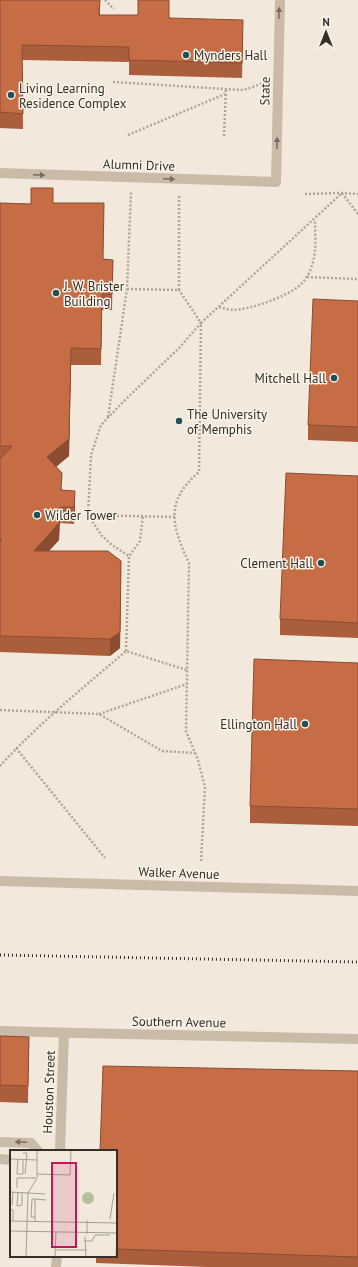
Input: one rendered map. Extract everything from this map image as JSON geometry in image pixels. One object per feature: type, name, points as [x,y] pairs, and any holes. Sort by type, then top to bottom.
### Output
[{"type":"street","name":"State","points":[[276,182],[280,0]]},
{"type":"street","name":"Alumni Drive","points":[[0,173],[276,182]]},
{"type":"street","name":"Walker Avenue","points":[[0,881],[358,891]]},
{"type":"street","name":"Southern Avenue","points":[[0,1031],[358,1039]]},
{"type":"street","name":"Houston Street","points":[[60,1150],[64,1033]]},
{"type":"street","points":[[0,1142],[31,1143],[37,1150]]},
{"type":"street","points":[[0,1159],[10,1160]]},
{"type":"street","points":[[56,1267],[57,1257]]},
{"type":"path","points":[[105,0],[114,8]]},
{"type":"path","points":[[113,82],[241,90],[265,82]]},
{"type":"path","points":[[224,136],[226,89]]},
{"type":"path","points":[[128,136],[225,94]]},
{"type":"path","points":[[108,418],[127,289],[131,189]]},
{"type":"path","points":[[179,191],[179,290],[201,323],[199,472],[188,481],[176,503],[174,524],[189,563],[186,730],[198,760],[204,787],[201,861]]},
{"type":"path","points":[[342,193],[358,214]]},
{"type":"path","points":[[130,556],[112,545],[102,536],[88,515],[91,455],[101,425],[179,348],[201,323],[342,193]]},
{"type":"path","points":[[305,194],[358,194]]},
{"type":"path","points":[[219,307],[232,310],[245,309],[267,302],[299,286],[307,277],[312,266],[315,252],[315,219]]},
{"type":"path","points":[[307,277],[358,279]]},
{"type":"path","points":[[127,289],[179,290]]},
{"type":"path","points":[[88,515],[175,517]]},
{"type":"path","points":[[0,766],[16,748],[55,712],[126,651],[130,556],[140,541],[144,516]]},
{"type":"path","points":[[126,651],[187,670]]},
{"type":"path","points":[[0,710],[99,714],[187,684]]},
{"type":"path","points":[[99,714],[162,751],[195,753]]},
{"type":"path","points":[[16,748],[105,858]]},
{"type":"building","points":[[0,0],[100,0],[99,15],[138,15],[138,0],[169,0],[169,18],[243,20],[242,63],[129,60],[129,47],[22,45],[23,114],[0,112]]},
{"type":"building","points":[[31,188],[53,188],[53,203],[104,203],[103,259],[113,260],[112,294],[102,294],[101,349],[71,348],[69,439],[47,457],[62,473],[61,490],[75,491],[74,507],[60,507],[59,523],[34,551],[108,551],[121,561],[120,632],[110,639],[0,636],[0,541],[2,540],[0,538],[0,459],[12,446],[0,446],[0,203],[31,204]]},
{"type":"building","name":"Mitchell Hall","points":[[313,299],[358,301],[358,427],[308,425]]},
{"type":"building","name":"Clement Hall","points":[[286,473],[358,476],[358,623],[280,619]]},
{"type":"building","name":"Ellington Hall","points":[[254,659],[358,663],[358,809],[250,806]]},
{"type":"building","points":[[0,1036],[29,1037],[28,1086],[0,1085]]},
{"type":"building","points":[[103,1066],[358,1071],[358,1257],[117,1249],[117,1150],[100,1150]]},
{"type":"railway","points":[[0,955],[358,962]]},
{"type":"place","name":"Mynders Hall","points":[[186,55]]},
{"type":"place","name":"Living Learning Residence Complex","points":[[11,95]]},
{"type":"place","name":"J. W. Brister Building","points":[[56,293]]},
{"type":"place","name":"Mitchell Hall","points":[[334,378]]},
{"type":"place","name":"The University of Memphis","points":[[179,421]]},
{"type":"place","name":"Wilder Tower","points":[[37,515]]},
{"type":"place","name":"Clement Hall","points":[[321,563]]},
{"type":"place","name":"Ellington Hall","points":[[305,724]]}]
